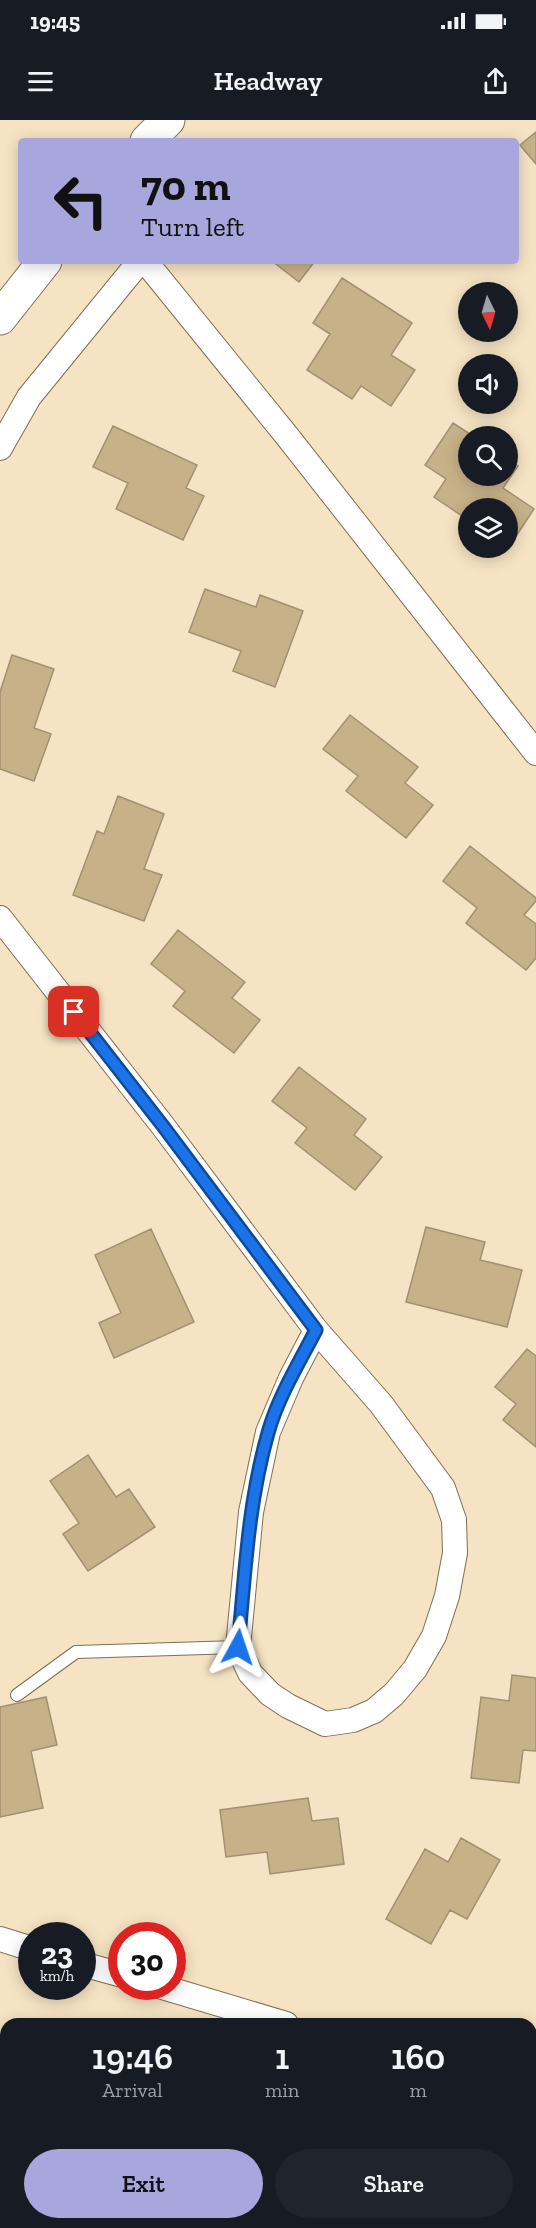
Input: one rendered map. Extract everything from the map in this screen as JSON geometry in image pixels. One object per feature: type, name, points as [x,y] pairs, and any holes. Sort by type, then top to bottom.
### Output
[{"type":"main road","points":[[150,138],[168,120]]},
{"type":"main road","points":[[0,318],[43,264]]},
{"type":"street","points":[[0,448],[29,397],[138,264]]},
{"type":"street","points":[[147,264],[536,753]]},
{"type":"street","points":[[0,918],[163,1126],[316,1330],[381,1404],[443,1488],[453,1520],[455,1553],[447,1596],[434,1636],[415,1669],[394,1694],[374,1711],[354,1720],[325,1724],[288,1706],[270,1694],[250,1673],[238,1647],[251,1512],[268,1432],[291,1378],[316,1330]]},
{"type":"street","points":[[0,1939],[18,1945]]},
{"type":"street","points":[[186,1994],[266,2018]]},
{"type":"lane","points":[[18,1695],[76,1652],[238,1647]]},
{"type":"building","points":[[536,132],[536,164],[520,145]]},
{"type":"building","points":[[276,264],[313,264],[299,282]]},
{"type":"building","points":[[342,278],[412,323],[391,355],[415,370],[391,406],[361,386],[352,399],[307,370],[330,334],[313,323]]},
{"type":"building","points":[[453,423],[458,426],[458,486],[504,486],[503,488],[518,498],[458,498],[458,513],[434,497],[446,479],[425,465]]},
{"type":"building","points":[[113,426],[197,465],[186,488],[204,496],[183,540],[116,509],[128,483],[93,467]]},
{"type":"building","points":[[518,498],[534,509],[518,533]]},
{"type":"building","points":[[205,589],[256,607],[260,595],[303,611],[275,687],[233,671],[241,651],[189,632]]},
{"type":"building","points":[[12,655],[54,669],[34,728],[51,734],[34,781],[0,769],[0,692]]},
{"type":"building","points":[[350,715],[418,767],[405,783],[433,805],[406,838],[346,791],[358,776],[323,749]]},
{"type":"building","points":[[118,796],[164,814],[144,869],[162,875],[144,921],[73,895],[97,831],[104,834]]},
{"type":"building","points":[[470,846],[536,898],[524,915],[536,924],[536,958],[526,970],[466,923],[477,908],[443,881]]},
{"type":"building","points":[[178,930],[245,982],[232,998],[260,1020],[234,1053],[173,1006],[185,991],[151,964]]},
{"type":"building","points":[[299,1067],[366,1119],[354,1135],[382,1157],[355,1190],[295,1143],[307,1128],[272,1101]]},
{"type":"building","points":[[426,1227],[485,1242],[480,1260],[522,1270],[507,1327],[406,1302]]},
{"type":"building","points":[[151,1229],[194,1322],[114,1358],[99,1323],[121,1313],[95,1255]]},
{"type":"building","points":[[527,1349],[536,1356],[536,1447],[503,1420],[516,1404],[495,1387]]},
{"type":"building","points":[[88,1455],[116,1497],[129,1489],[155,1527],[88,1571],[63,1534],[79,1523],[50,1481]]},
{"type":"building","points":[[512,1675],[536,1678],[536,1751],[523,1750],[519,1783],[471,1778],[481,1697],[509,1701]]},
{"type":"building","points":[[46,1697],[57,1745],[31,1751],[43,1808],[0,1817],[0,1707]]},
{"type":"building","points":[[308,1798],[312,1821],[338,1818],[344,1864],[270,1874],[267,1852],[226,1857],[220,1810]]},
{"type":"building","points":[[461,1838],[500,1860],[467,1919],[450,1910],[431,1944],[386,1919],[425,1849],[448,1862]]},
{"type":"route","points":[[74,1012],[316,1330],[291,1378],[268,1432],[251,1512],[238,1647]]}]
